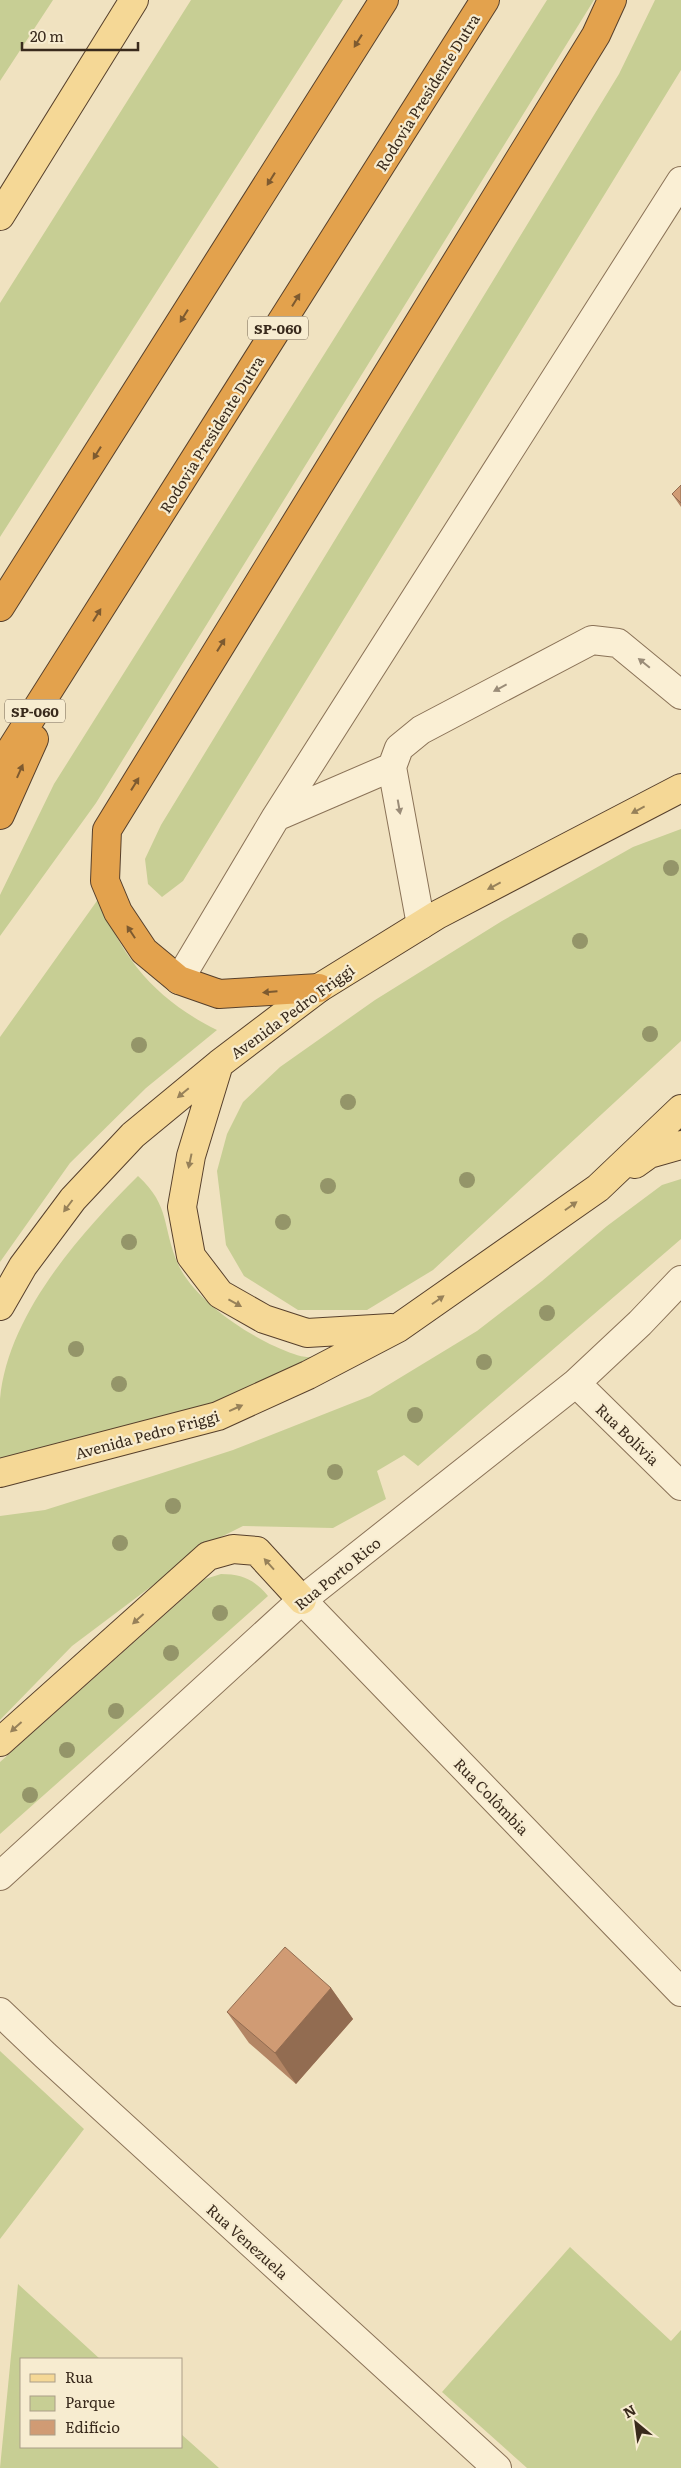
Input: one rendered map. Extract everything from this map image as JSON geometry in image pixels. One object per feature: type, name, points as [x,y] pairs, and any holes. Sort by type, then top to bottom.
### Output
[{"type":"highway","points":[[0,607],[384,0]]},
{"type":"highway","name":"Rodovia Presidente Dutra","points":[[0,767],[485,0]]},
{"type":"highway","points":[[319,988],[219,994],[179,980],[144,951],[118,912],[105,881],[107,830],[596,35],[612,0]]},
{"type":"highway","points":[[0,815],[71,656]]},
{"type":"main road","points":[[0,216],[134,0]]},
{"type":"main road","points":[[0,178],[74,97]]},
{"type":"main road","name":"Avenida Pedro Friggi","points":[[0,1306],[23,1266],[73,1199],[133,1135],[219,1064],[319,988],[421,925],[681,788]]},
{"type":"main road","points":[[219,1064],[191,1156],[182,1207],[191,1256],[220,1294],[264,1319],[307,1333],[398,1328]]},
{"type":"main road","name":"Avenida Pedro Friggi","points":[[0,1472],[218,1416],[308,1375],[398,1328],[598,1188],[681,1109]]},
{"type":"main road","points":[[598,1188],[649,1154],[681,1145]]},
{"type":"main road","points":[[0,1742],[208,1556],[233,1548],[257,1550],[302,1600]]},
{"type":"street","points":[[179,980],[276,817],[681,181]]},
{"type":"street","points":[[421,925],[392,766],[399,748],[421,730],[592,640],[618,643],[681,695]]},
{"type":"street","points":[[276,817],[392,766]]},
{"type":"street","name":"Rua Porto Rico","points":[[0,1876],[302,1600],[576,1383],[640,1323],[681,1280]]},
{"type":"street","name":"Rua Bolívia","points":[[576,1383],[681,1486]]},
{"type":"street","name":"Rua Colômbia","points":[[302,1600],[681,1992]]},
{"type":"street","name":"Rua Venezuela","points":[[0,2012],[44,2055],[497,2468]]},
{"type":"green space","points":[[0,0],[53,0],[0,81]]},
{"type":"green space","points":[[191,0],[343,0],[0,537],[0,303]]},
{"type":"green space","points":[[547,0],[594,0],[96,803],[0,936],[0,895],[54,784]]},
{"type":"green space","points":[[655,0],[681,0],[681,70],[183,881],[162,897],[148,884],[145,859],[161,825],[619,74]]},
{"type":"green space","points":[[681,829],[681,1041],[433,1270],[367,1310],[298,1310],[244,1276],[226,1245],[217,1171],[227,1134],[243,1102],[280,1067],[375,1000],[502,921],[633,847]]},
{"type":"green space","points":[[99,898],[119,941],[144,976],[177,1006],[217,1030],[146,1088],[70,1163],[0,1262],[0,1037]]},
{"type":"green space","points":[[138,1176],[149,1187],[161,1208],[178,1264],[186,1278],[212,1306],[245,1330],[279,1348],[305,1357],[324,1358],[243,1397],[0,1464],[0,1399],[6,1367],[17,1336],[32,1306],[50,1277],[93,1223]]},
{"type":"green space","points":[[681,1179],[681,1239],[418,1466],[404,1455],[377,1471],[386,1499],[333,1528],[243,1526],[209,1543],[72,1646],[0,1720],[0,1516],[45,1510],[156,1475],[233,1450],[370,1396],[477,1331],[542,1281],[607,1226],[662,1185]]},
{"type":"green space","points":[[221,1574],[235,1575],[248,1579],[268,1596],[0,1834],[0,1762],[205,1579]]},
{"type":"green space","points":[[0,2051],[84,2129],[0,2239]]},
{"type":"green space","points":[[570,2247],[671,2341],[681,2330],[681,2468],[527,2468],[442,2392]]},
{"type":"green space","points":[[18,2284],[99,2358],[20,2358],[20,2448],[182,2448],[182,2435],[219,2468],[0,2468]]},
{"type":"building","points":[[681,485],[681,503],[672,494]]},
{"type":"building","points":[[285,1947],[331,1988],[275,2053],[227,2012]]}]
